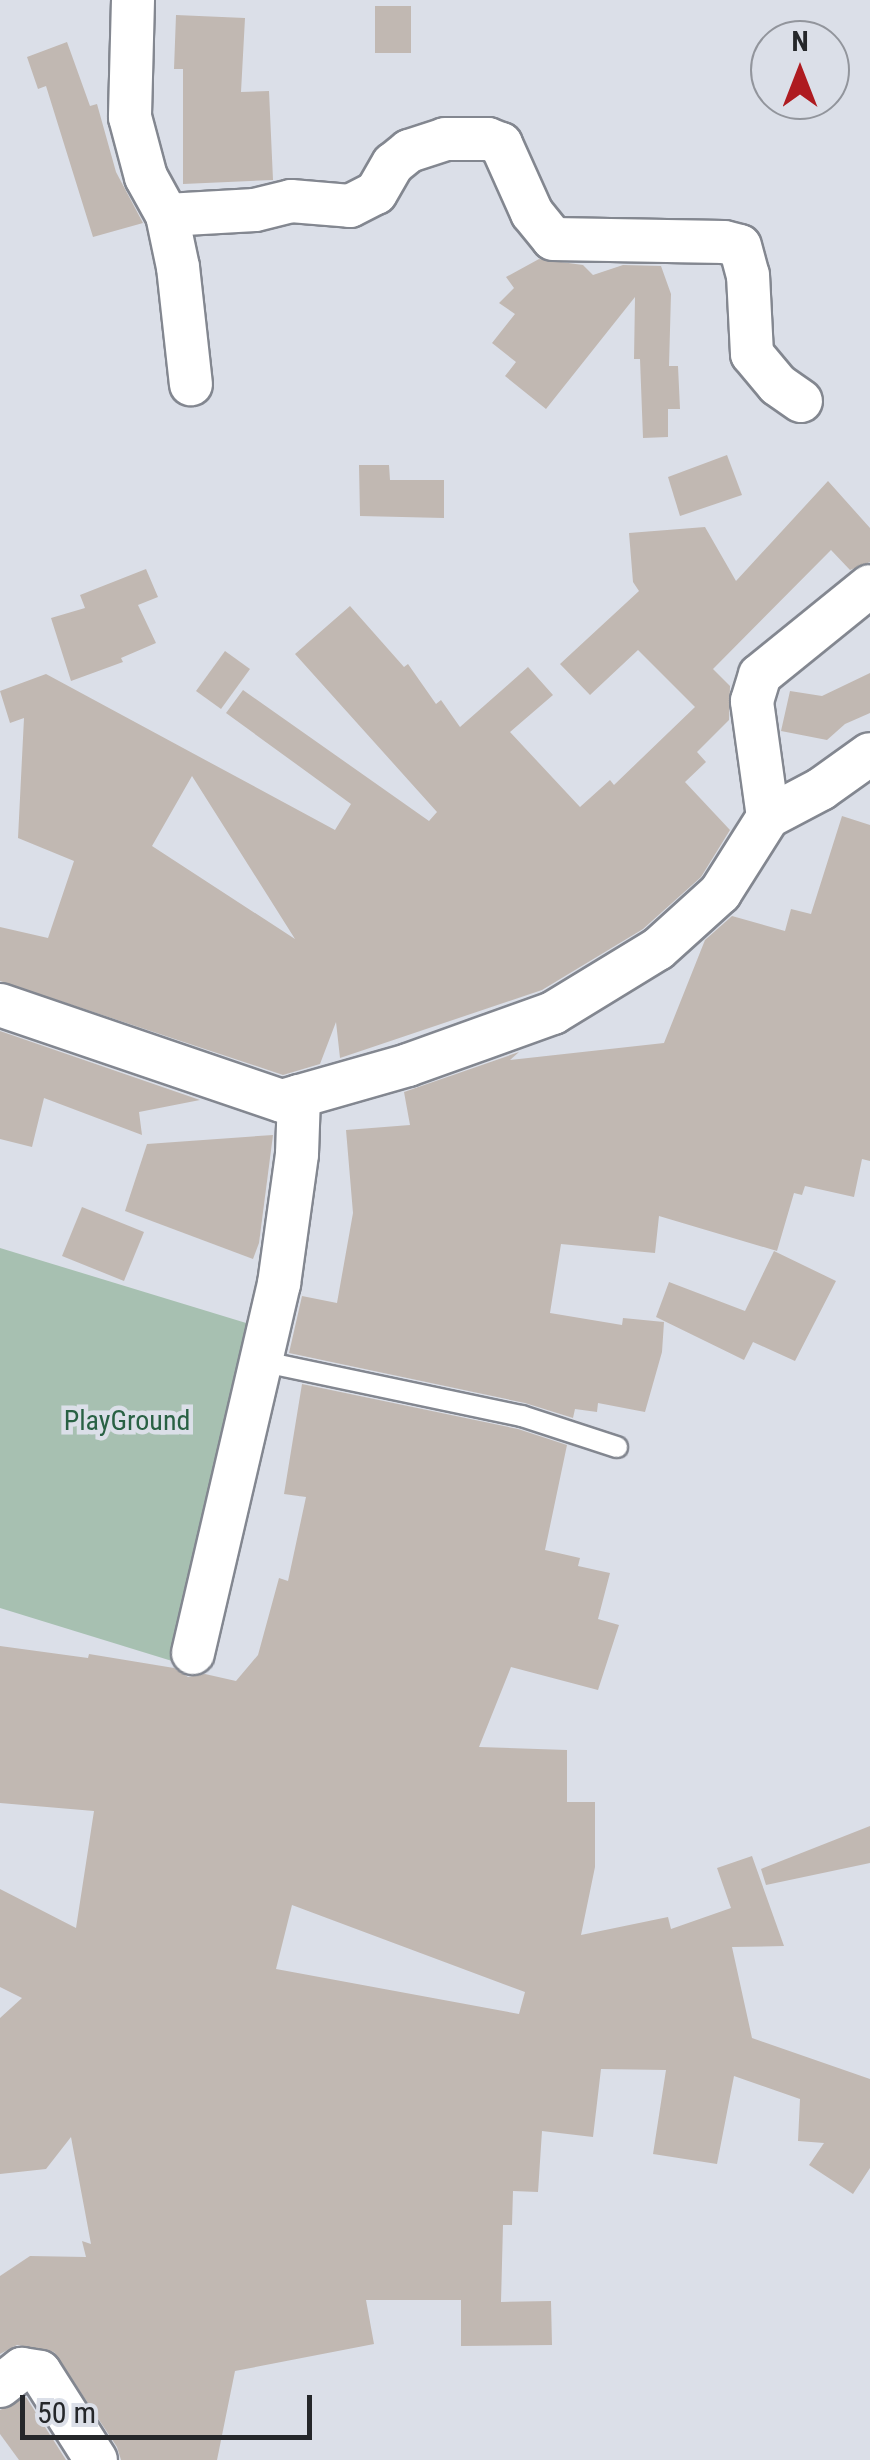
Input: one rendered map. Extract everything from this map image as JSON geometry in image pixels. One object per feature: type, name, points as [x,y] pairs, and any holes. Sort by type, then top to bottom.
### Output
[{"type":"street","points":[[133,0],[130,116],[141,163],[166,215],[178,267],[190,384]]},
{"type":"street","points":[[166,215],[255,210],[291,201],[350,206],[376,193],[393,164],[409,151],[445,139],[488,138],[501,144],[538,224],[553,239],[724,242],[740,246],[748,274],[752,354],[778,385],[801,401]]},
{"type":"street","points":[[768,817],[754,690],[760,675],[870,586]]},
{"type":"street","points":[[0,1005],[270,1098],[282,1101],[300,1096],[490,1038],[553,1012],[617,978],[708,904],[768,817],[821,789],[870,754]]},
{"type":"street","points":[[193,1653],[288,1224],[300,1096]]},
{"type":"street","points":[[0,2386],[22,2369],[40,2372],[96,2460]]},
{"type":"lane","points":[[260,1362],[522,1416],[618,1446]]},
{"type":"green space","name":"PlayGround","points":[[0,1248],[276,1332],[198,1669],[0,1608]]},
{"type":"building","points":[[375,6],[411,6],[411,53],[375,53]]},
{"type":"building","points":[[176,15],[245,18],[241,92],[269,91],[273,180],[183,184],[183,69],[174,69]]},
{"type":"building","points":[[67,42],[90,106],[97,104],[116,172],[143,223],[93,237],[46,86],[38,89],[27,57]]},
{"type":"building","points":[[539,259],[583,265],[593,275],[623,265],[661,266],[671,294],[669,366],[678,366],[680,409],[668,409],[668,437],[643,438],[640,359],[634,359],[635,297],[546,409],[505,376],[516,362],[492,343],[515,314],[499,303],[514,288],[506,277]]},
{"type":"building","points":[[727,455],[742,495],[680,516],[668,477]]},
{"type":"building","points":[[359,465],[389,465],[390,480],[444,480],[444,518],[360,516]]},
{"type":"building","points":[[828,481],[870,528],[870,562],[850,570],[831,550],[713,669],[730,686],[729,720],[697,752],[706,762],[685,782],[730,830],[701,877],[643,929],[542,990],[340,1058],[336,1022],[320,1064],[283,1075],[0,981],[0,927],[48,938],[74,861],[18,838],[24,718],[10,723],[0,691],[46,674],[335,830],[351,804],[226,713],[243,690],[429,821],[437,812],[295,654],[350,606],[404,667],[408,664],[436,704],[441,700],[460,727],[528,667],[553,695],[510,732],[580,807],[610,780],[614,785],[695,707],[638,650],[590,695],[560,664],[639,591],[633,582],[629,533],[705,527],[736,581]],"holes":[[[192,776],[295,939],[152,846]]]},
{"type":"building","points":[[146,569],[158,597],[138,605],[156,643],[121,658],[123,662],[71,681],[51,618],[85,608],[80,595]]},
{"type":"building","points":[[225,651],[250,669],[221,709],[196,691]]},
{"type":"building","points":[[870,673],[870,713],[845,724],[827,740],[781,731],[790,691],[822,696]]},
{"type":"building","points":[[842,816],[870,825],[870,1161],[862,1159],[854,1197],[805,1186],[802,1195],[794,1193],[777,1251],[659,1216],[655,1253],[561,1244],[550,1313],[622,1325],[623,1318],[664,1322],[662,1352],[645,1412],[598,1403],[597,1412],[575,1409],[573,1418],[525,1403],[289,1353],[302,1296],[337,1303],[353,1213],[346,1130],[410,1125],[404,1092],[519,1052],[510,1060],[664,1043],[705,940],[732,916],[785,931],[791,909],[811,914]]},
{"type":"building","points":[[0,1031],[200,1100],[139,1112],[142,1135],[44,1098],[32,1147],[0,1139]]},
{"type":"building","points":[[273,1135],[259,1243],[253,1259],[125,1211],[147,1144]]},
{"type":"building","points":[[82,1207],[144,1232],[124,1281],[62,1256]]},
{"type":"building","points":[[774,1251],[836,1281],[795,1361],[753,1342],[744,1360],[656,1317],[669,1282],[745,1311]]},
{"type":"building","points":[[302,1384],[518,1429],[567,1445],[545,1550],[580,1558],[578,1566],[610,1573],[598,1619],[619,1625],[598,1690],[511,1667],[479,1747],[567,1750],[567,1802],[595,1802],[595,1867],[581,1935],[668,1917],[671,1929],[731,1908],[717,1868],[752,1856],[784,1946],[732,1947],[752,2038],[870,2079],[870,2168],[853,2194],[809,2165],[824,2143],[798,2141],[800,2099],[734,2076],[717,2164],[653,2154],[666,2070],[601,2069],[593,2137],[542,2131],[538,2192],[513,2191],[512,2225],[503,2225],[501,2302],[551,2301],[552,2345],[461,2346],[461,2300],[366,2300],[374,2344],[235,2371],[217,2460],[121,2460],[117,2447],[54,2352],[17,2345],[0,2354],[0,2276],[30,2256],[86,2257],[82,2241],[91,2244],[71,2137],[46,2169],[0,2174],[0,2018],[22,1998],[0,1987],[0,1889],[76,1928],[94,1811],[0,1803],[0,1646],[88,1658],[89,1654],[174,1668],[188,1677],[205,1674],[236,1681],[258,1655],[279,1578],[288,1581],[306,1497],[284,1494]],"holes":[[[292,1905],[525,1992],[519,2014],[276,1969]]]},
{"type":"building","points":[[870,1826],[870,1863],[766,1885],[761,1869]]},
{"type":"building","points":[[26,2397],[66,2460],[19,2460],[0,2434],[0,2410]]}]
